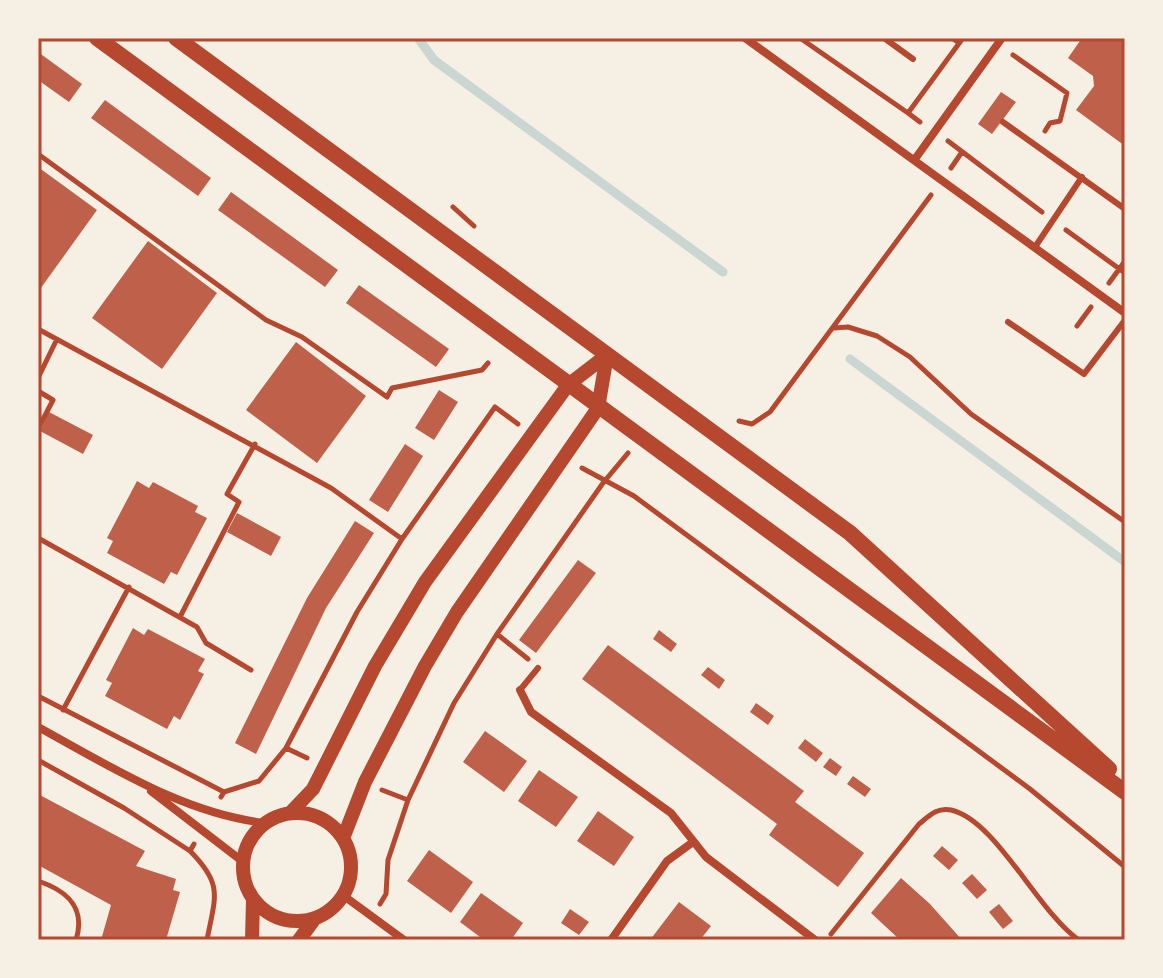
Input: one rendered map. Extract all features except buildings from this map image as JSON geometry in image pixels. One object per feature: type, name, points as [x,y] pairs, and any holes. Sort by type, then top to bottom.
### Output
[{"type":"main road","points":[[97,38],[1125,792]]},
{"type":"main road","points":[[176,38],[850,533],[1125,784]]},
{"type":"street","points":[[745,38],[1125,313]]},
{"type":"street","points":[[915,159],[1002,38]]},
{"type":"street","points":[[252,940],[253,900],[243,877],[242,861],[248,842],[265,823],[291,812],[313,789],[375,666],[425,582],[568,385],[607,355]]},
{"type":"street","points":[[344,836],[365,782],[425,666],[457,612],[598,408],[607,355]]},
{"type":"street","points":[[520,690],[531,712],[671,813],[706,857],[815,940]]},
{"type":"street","points":[[38,727],[141,783],[233,819],[265,823]]},
{"type":"street","points":[[141,783],[242,861]]},
{"type":"street","points":[[291,812],[330,823],[344,836],[352,870],[344,896],[334,908],[313,921],[299,940]]},
{"type":"street","points":[[611,940],[667,861],[693,842]]},
{"type":"street","points":[[344,896],[404,940]]},
{"type":"street","points":[[253,900],[270,913],[292,920],[313,921]]},
{"type":"lane","points":[[884,38],[913,59]]},
{"type":"lane","points":[[1003,122],[1125,209]]},
{"type":"lane","points":[[1035,247],[1082,177]]},
{"type":"lane","points":[[1008,322],[1084,374],[1125,320]]},
{"type":"lane","points":[[520,690],[538,668]]},
{"type":"path","points":[[800,38],[908,113],[1122,271],[1125,261]]},
{"type":"path","points":[[908,113],[961,41],[952,38]]},
{"type":"path","points":[[1013,55],[1067,93],[1060,121],[1050,123],[1035,145]]},
{"type":"path","points":[[38,154],[266,320],[302,337],[387,397],[392,388],[482,370],[488,363]]},
{"type":"path","points":[[770,412],[934,191]]},
{"type":"path","points":[[832,328],[848,327],[877,336],[910,357],[971,414],[1125,522]]},
{"type":"path","points":[[38,329],[255,444],[331,488],[402,539]]},
{"type":"path","points":[[38,378],[57,339]]},
{"type":"path","points":[[38,391],[53,400],[38,429]]},
{"type":"path","points":[[213,811],[224,792],[259,781],[286,748],[357,612],[402,539],[495,407]]},
{"type":"path","points":[[180,617],[239,502],[227,494],[255,444]]},
{"type":"path","points":[[563,456],[603,483],[634,496],[1030,789],[1125,867]]},
{"type":"path","points":[[373,917],[386,894],[388,860],[421,769],[454,703],[497,634],[603,483]]},
{"type":"path","points":[[38,538],[197,627],[206,643],[251,670]]},
{"type":"path","points":[[63,710],[129,587]]},
{"type":"path","points":[[497,634],[538,668]]},
{"type":"path","points":[[38,696],[224,792]]},
{"type":"path","points":[[38,760],[124,808],[190,851],[210,870],[215,892],[207,940]]},
{"type":"path","points":[[826,940],[919,824],[935,811],[950,810],[968,817],[993,841],[1061,928],[1079,940]]},
{"type":"path","points":[[190,851],[201,832]]},
{"type":"path","points":[[38,881],[56,887],[77,907],[81,924],[76,940]]},
{"type":"waterway","points":[[418,38],[434,60],[723,272]]},
{"type":"waterway","points":[[850,359],[1125,562]]}]
